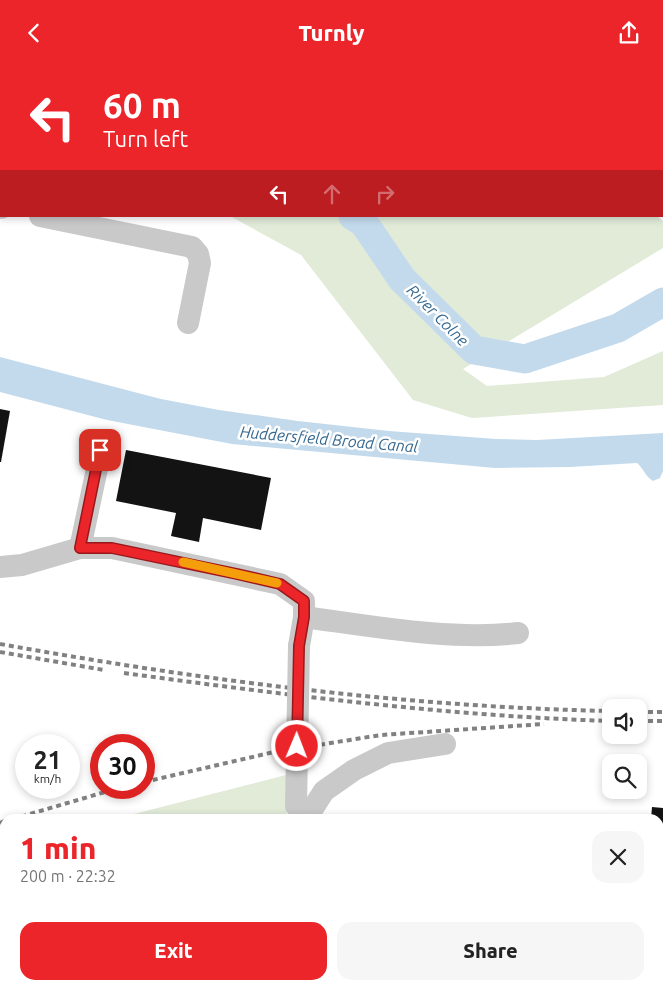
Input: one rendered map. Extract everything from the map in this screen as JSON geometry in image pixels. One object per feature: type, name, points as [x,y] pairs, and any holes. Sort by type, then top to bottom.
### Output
[{"type":"street","points":[[45,217],[192,247],[198,254],[200,263],[188,323]]},
{"type":"street","points":[[80,548],[100,450]]},
{"type":"street","points":[[0,567],[22,565],[80,548],[112,548],[280,584],[304,601],[304,617],[299,646],[299,814]]},
{"type":"street","points":[[304,617],[402,631],[498,636],[518,633]]},
{"type":"street","points":[[299,814],[324,791],[354,769],[388,753],[444,744]]},
{"type":"green space","points":[[232,217],[658,217],[663,221],[663,248],[463,369],[487,386],[604,377],[663,351],[663,405],[472,418],[413,400],[301,255]]},
{"type":"green space","points":[[286,775],[287,814],[134,814]]},
{"type":"water","name":"Huddersfield Broad Canal","points":[[0,357],[161,399],[219,410],[298,421],[389,431],[496,439],[537,440],[663,433],[663,471],[660,478],[653,481],[637,463],[570,467],[495,468],[232,444],[107,420],[0,392]]},
{"type":"building","points":[[0,409],[10,411],[1,462],[0,462]]},
{"type":"building","points":[[126,450],[271,478],[261,530],[203,518],[199,542],[171,536],[176,513],[116,501]]},
{"type":"building","points":[[652,807],[663,808],[663,814],[651,814]]},
{"type":"waterway","name":"River Colne","points":[[355,217],[364,223],[402,279],[474,350],[525,359],[618,328],[663,302]]},
{"type":"railway","points":[[0,644],[228,680],[381,698],[457,704],[602,711]]},
{"type":"railway","points":[[0,652],[104,670]]},
{"type":"railway","points":[[124,673],[306,697],[489,714],[602,721]]},
{"type":"railway","points":[[647,712],[663,712]]},
{"type":"railway","points":[[647,721],[663,721]]},
{"type":"railway","points":[[155,779],[274,752],[381,735],[544,724]]},
{"type":"railway","points":[[30,814],[90,796]]},
{"type":"slow traffic","points":[[183,562],[277,583]]},
{"type":"route","points":[[100,450],[80,548],[112,548],[280,584],[304,601],[304,617],[299,646],[297,746]]}]
